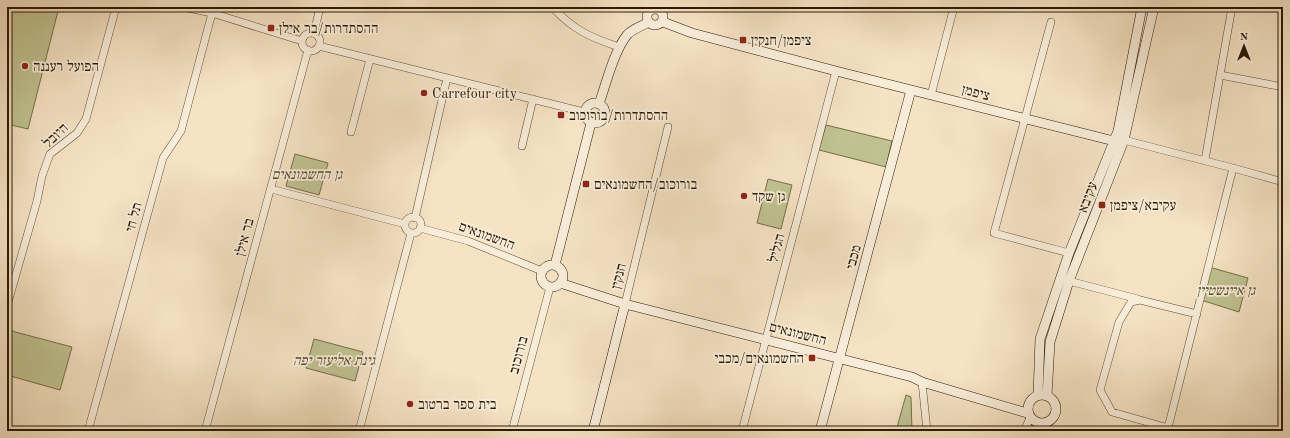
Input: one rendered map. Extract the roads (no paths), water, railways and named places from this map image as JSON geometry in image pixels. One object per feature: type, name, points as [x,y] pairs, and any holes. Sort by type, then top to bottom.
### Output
[{"type":"street","name":"היובל","points":[[7,306],[37,201],[42,176],[50,154],[77,133],[86,119],[116,7]]},
{"type":"street","points":[[183,7],[212,13],[302,41],[308,50],[314,50],[319,46],[320,40],[314,33],[308,34],[302,41]]},
{"type":"street","points":[[314,33],[320,7]]},
{"type":"street","points":[[552,7],[566,21],[578,30],[595,39],[619,47]]},
{"type":"street","points":[[931,95],[954,7]]},
{"type":"street","name":"עקיבא","points":[[1042,395],[1040,339],[1069,253],[1118,131],[1142,7]]},
{"type":"street","name":"עקיבא","points":[[1042,395],[1050,342],[1069,281],[1124,140],[1154,7]]},
{"type":"street","points":[[1205,160],[1232,7]]},
{"type":"street","points":[[658,8],[663,14],[663,22],[656,26],[649,22],[647,19],[650,11],[658,8]]},
{"type":"street","name":"תל חי","points":[[88,431],[163,158],[181,131],[212,13]]},
{"type":"street","points":[[599,104],[619,47],[628,34],[649,22]]},
{"type":"street","name":"ציפמן","points":[[663,22],[692,33],[1025,120],[1114,141],[1124,140],[1205,160],[1283,182]]},
{"type":"street","points":[[1051,22],[994,233],[1069,253]]},
{"type":"street","points":[[319,46],[584,112]]},
{"type":"street","name":"בר אילן","points":[[205,431],[308,50]]},
{"type":"street","points":[[351,132],[370,59]]},
{"type":"street","name":"הגליל","points":[[742,431],[836,71]]},
{"type":"street","points":[[1220,75],[1283,87]]},
{"type":"street","points":[[415,218],[447,78]]},
{"type":"street","name":"מכבי","points":[[820,431],[911,90]]},
{"type":"street","points":[[522,146],[533,99]]},
{"type":"street","points":[[593,103],[599,104],[604,109],[604,118],[595,124],[591,123],[586,119],[584,112],[589,105],[593,103]]},
{"type":"street","points":[[555,265],[591,123]]},
{"type":"street","name":"חנקין","points":[[593,431],[668,127]]},
{"type":"street","points":[[1118,131],[1124,140]]},
{"type":"street","points":[[1114,141],[1120,150]]},
{"type":"street","points":[[1168,428],[1234,168]]},
{"type":"street","points":[[271,189],[405,224]]},
{"type":"street","points":[[405,224],[408,220],[415,218]]},
{"type":"street","points":[[411,233],[416,233],[420,228],[419,221],[415,218]]},
{"type":"street","points":[[405,224],[406,228],[411,233]]},
{"type":"street","name":"החשמונאים","points":[[420,228],[468,241],[542,271]]},
{"type":"street","points":[[359,431],[411,233]]},
{"type":"street","points":[[555,265],[558,266],[563,272],[562,280],[554,287],[544,282],[541,275],[542,271],[547,266],[555,265]]},
{"type":"street","points":[[1069,281],[1197,314]]},
{"type":"street","name":"החשמונאים","points":[[560,283],[625,304],[912,377],[922,382],[1029,415]]},
{"type":"street","name":"בורוכוב","points":[[512,431],[550,286]]},
{"type":"street","points":[[1140,300],[1131,302],[1119,322],[1100,390],[1112,412],[1179,431]]},
{"type":"street","points":[[922,382],[927,431]]},
{"type":"street","points":[[1042,395],[1052,398],[1056,408],[1056,413],[1049,422],[1041,427],[1029,415],[1027,407],[1033,398],[1042,395]]},
{"type":"street","points":[[1024,431],[1029,415]]},
{"type":"street","points":[[1049,422],[1053,431]]},
{"type":"place","name":"ההסתדרות/בר אילן","points":[[271,28]]},
{"type":"place","name":"ציפמן/חנקין","points":[[743,40]]},
{"type":"place","name":"הפועל רעננה","points":[[25,66]]},
{"type":"place","name":"Carrefour city","points":[[424,93]]},
{"type":"place","name":"ההסתדרות/בורוכוב","points":[[561,115]]},
{"type":"place","name":"בורוכוב/החשמונאים","points":[[586,184]]},
{"type":"place","name":"גן שקד","points":[[744,196]]},
{"type":"place","name":"עקיבא/ציפמן","points":[[1102,205]]},
{"type":"place","name":"החשמונאים/מכבי","points":[[812,358]]},
{"type":"place","name":"בית ספר ברטוב","points":[[410,404]]},
{"type":"park label","name":"גן החשמונאים","points":[[307,174]]},
{"type":"park label","name":"גן איינשטיין","points":[[1226,290]]},
{"type":"park label","name":"גינת אליעזר יפה","points":[[334,360]]}]
